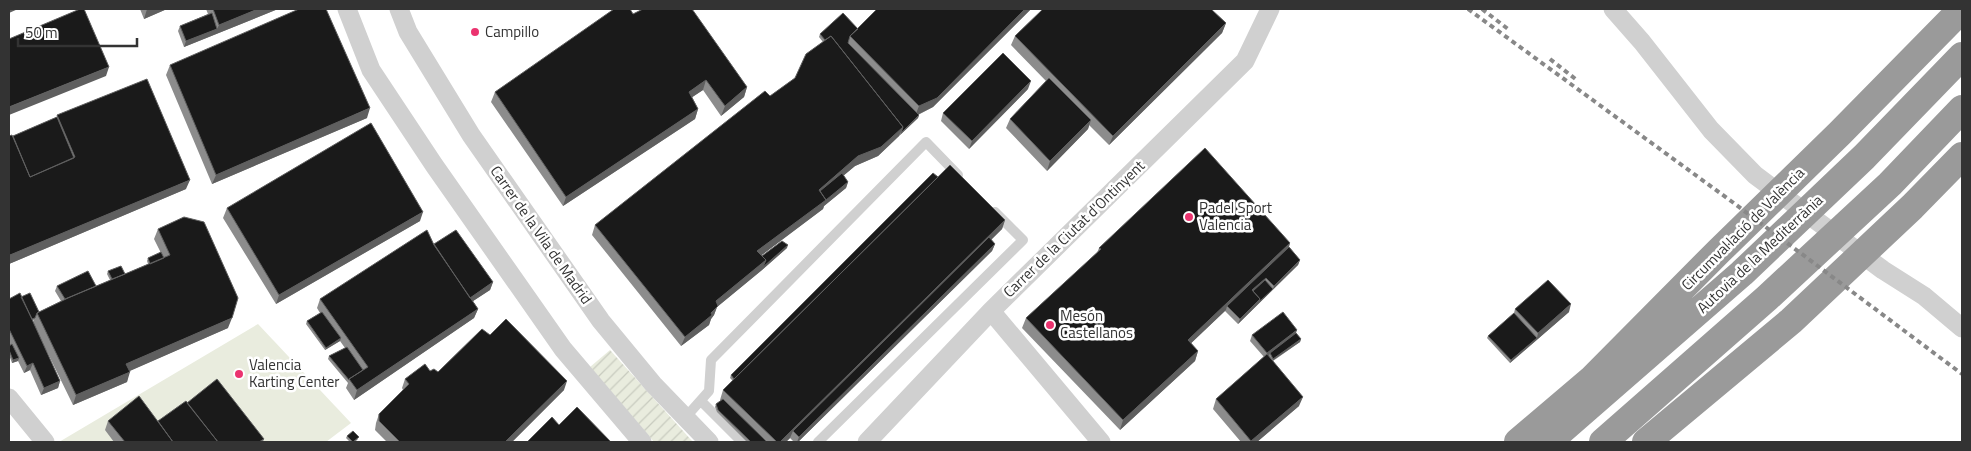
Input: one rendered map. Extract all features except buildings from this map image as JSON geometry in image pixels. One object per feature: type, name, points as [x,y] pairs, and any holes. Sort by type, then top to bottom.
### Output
[{"type":"highway","name":"Circumval·lació de València","points":[[1518,442],[1591,380],[1962,9]]},
{"type":"highway","name":"Autovia de la Mediterrània","points":[[1548,442],[1742,274],[1864,157],[1962,56]]},
{"type":"highway","points":[[1603,442],[1767,298],[1890,184],[1962,109]]},
{"type":"highway","points":[[1646,442],[1791,321],[1912,207],[1962,156]]},
{"type":"street","points":[[347,9],[371,70],[434,165],[562,349],[642,442]]},
{"type":"street","name":"Carrer de la Vila de Madrid","points":[[399,9],[408,32],[471,135],[601,321],[653,384],[709,442]]},
{"type":"street","name":"Carrer de la Ciutat d'Ontinyent","points":[[867,442],[990,311],[1245,61],[1270,9]]},
{"type":"street","points":[[1613,9],[1642,42],[1711,130],[1756,175],[1883,270],[1924,296],[1962,328]]},
{"type":"street","points":[[990,311],[1101,442]]},
{"type":"street","points":[[9,398],[45,442]]},
{"type":"lane","points":[[685,418],[709,391],[711,360],[926,142],[968,184]]},
{"type":"lane","points":[[818,442],[1022,240],[988,206]]},
{"type":"lane","points":[[701,401],[742,442]]},
{"type":"shaded area","name":"Valencia Karting Center","points":[[258,324],[351,423],[326,442],[59,442]]},
{"type":"shaded area","points":[[610,350],[693,442],[654,442],[590,367]]},
{"type":"railway","points":[[1468,9],[1731,201],[1962,374]]},
{"type":"railway","points":[[1482,9],[1508,29]]},
{"type":"railway","points":[[1550,59],[1578,81]]},
{"type":"place","name":"Campillo","points":[[475,32]]},
{"type":"place","name":"Padel Sport Valencia","points":[[1189,217]]},
{"type":"place","name":"Mesón Castellanos","points":[[1050,325]]},
{"type":"place","name":"Valencia Karting Center","points":[[239,374]]}]
